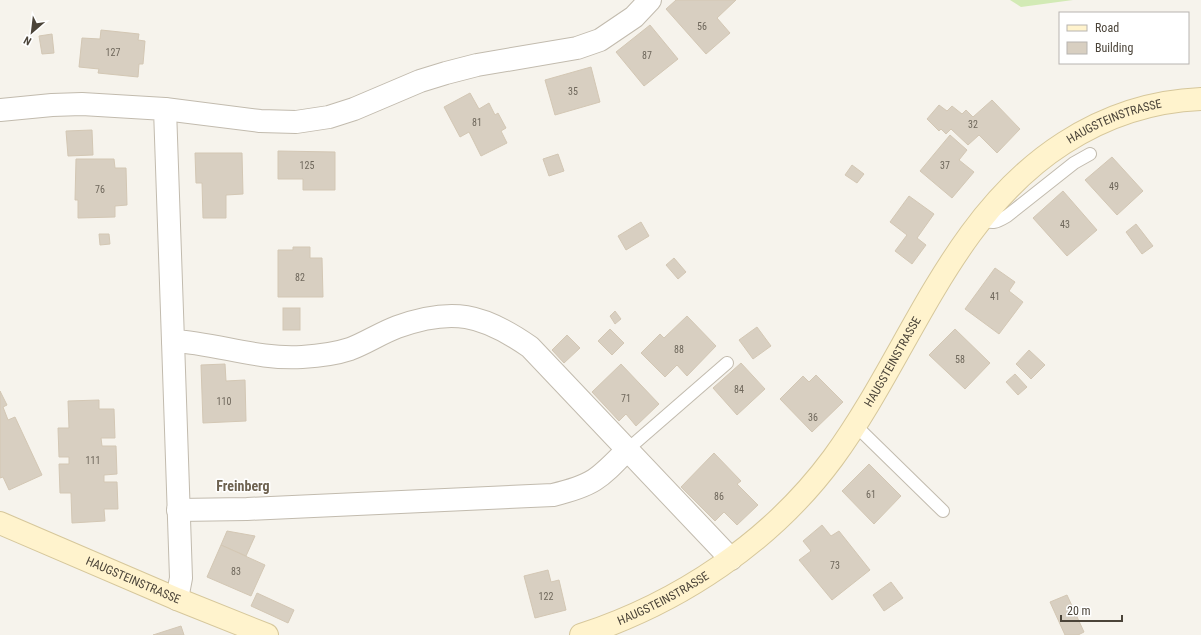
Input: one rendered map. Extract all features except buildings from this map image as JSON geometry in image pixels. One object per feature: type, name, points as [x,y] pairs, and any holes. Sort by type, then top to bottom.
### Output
[{"type":"main road","name":"HAUGSTEINSTRASSE","points":[[581,635],[604,627],[665,600],[731,559],[790,507],[832,459],[855,425],[950,264],[982,218],[1013,183],[1033,166],[1084,130],[1112,117],[1143,107],[1177,100],[1201,98]]},
{"type":"main road","name":"HAUGSTEINSTRASSE","points":[[0,523],[177,599],[268,635]]},
{"type":"street","points":[[0,110],[82,104],[165,110],[260,121],[296,122],[328,117],[354,109],[420,81],[446,73],[577,48],[600,40],[634,17],[650,0]]},
{"type":"street","points":[[165,110],[181,578],[177,599]]},
{"type":"street","points":[[173,341],[205,344],[244,353],[275,357],[302,357],[348,349],[396,328],[439,316],[460,315],[483,320],[514,336],[530,347],[731,559]]},
{"type":"street","points":[[178,510],[247,509],[553,495],[591,484],[603,475],[628,449]]},
{"type":"lane","points":[[982,218],[988,222],[996,222],[1007,216],[1074,163],[1090,154]]},
{"type":"lane","points":[[628,449],[727,363]]},
{"type":"lane","points":[[855,425],[943,510]]},
{"type":"green space","points":[[1010,0],[1073,0],[1021,7]]},
{"type":"district","name":"Freinberg","points":[[243,486]]}]
